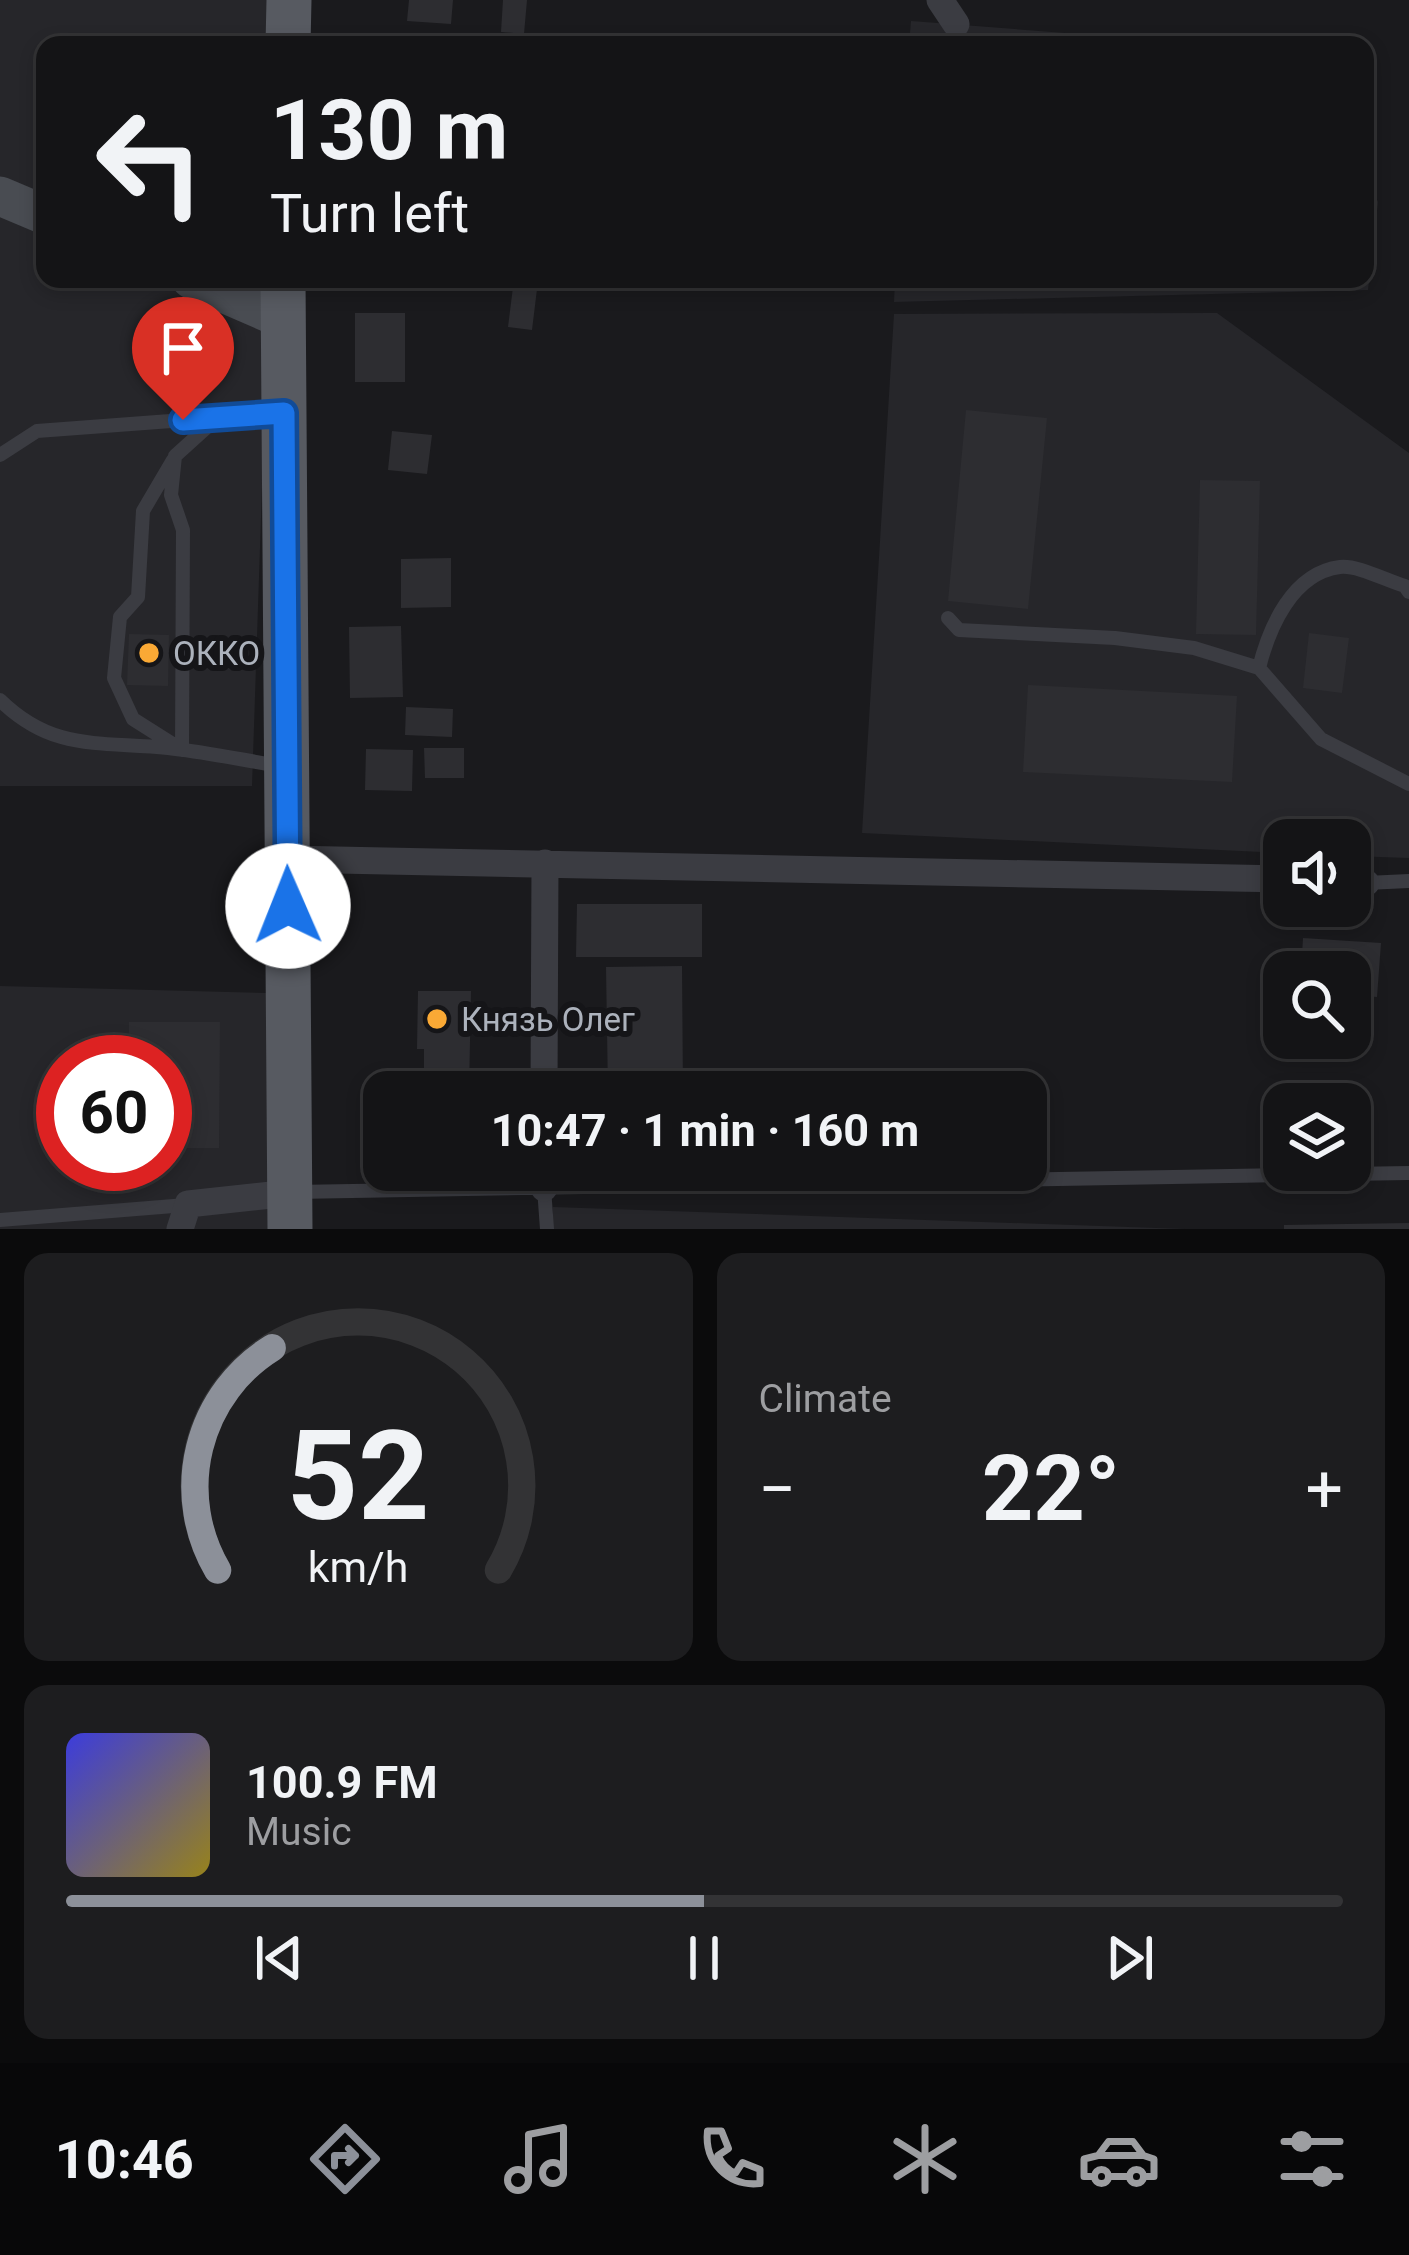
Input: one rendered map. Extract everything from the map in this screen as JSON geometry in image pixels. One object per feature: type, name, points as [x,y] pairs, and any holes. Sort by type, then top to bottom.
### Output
[{"type":"main road","points":[[288,36],[289,0]]},
{"type":"main road","points":[[283,299],[290,1211]]},
{"type":"street","points":[[940,0],[956,24]]},
{"type":"street","points":[[0,196],[36,211]]},
{"type":"street","points":[[232,288],[283,299]]},
{"type":"street","points":[[287,859],[1263,880]]},
{"type":"street","points":[[544,1071],[545,863]]},
{"type":"street","points":[[184,1217],[290,1211]]},
{"type":"lane","points":[[0,454],[37,431],[284,413]]},
{"type":"lane","points":[[182,751],[133,719],[114,678],[120,617],[138,597],[143,511],[175,456],[217,418]]},
{"type":"lane","points":[[175,456],[171,495],[182,530],[182,751]]},
{"type":"lane","points":[[1259,668],[1269,629],[1305,581],[1342,567],[1405,586],[1409,592]]},
{"type":"lane","points":[[948,618],[958,630],[1194,648],[1259,668],[1321,739],[1409,784]]},
{"type":"lane","points":[[0,700],[20,720],[70,743],[182,751],[286,767]]},
{"type":"lane","points":[[1371,881],[1409,880]]},
{"type":"lane","points":[[1047,1176],[1409,1173]]},
{"type":"lane","points":[[290,1211],[449,1191]]},
{"type":"lane","points":[[545,1191],[547,1229]]},
{"type":"lane","points":[[0,1220],[184,1217]]},
{"type":"shaded area","points":[[0,0],[278,0],[277,36],[36,36],[36,288],[269,288],[252,786],[0,786]]},
{"type":"shaded area","points":[[911,21],[1105,36],[910,36]]},
{"type":"shaded area","points":[[1374,192],[1378,202],[1374,237]]},
{"type":"shaded area","points":[[895,288],[1368,288],[1368,290],[894,302]]},
{"type":"shaded area","points":[[1217,313],[1409,453],[1409,858],[1371,857],[1371,819],[1263,819],[1263,852],[862,833],[894,314]]},
{"type":"shaded area","points":[[0,986],[268,993],[270,1229],[0,1229]]},
{"type":"shaded area","points":[[553,1207],[1185,1229],[553,1229]]},
{"type":"building","points":[[409,0],[453,0],[451,24],[407,21]]},
{"type":"building","points":[[503,0],[527,0],[524,34],[501,32]]},
{"type":"building","points":[[513,288],[537,289],[532,330],[508,327]]},
{"type":"building","points":[[355,313],[405,313],[405,382],[355,382]]},
{"type":"building","points":[[966,410],[1047,418],[1028,609],[948,601]]},
{"type":"building","points":[[392,431],[432,435],[427,474],[388,470]]},
{"type":"building","points":[[1200,480],[1260,481],[1256,635],[1196,634]]},
{"type":"building","points":[[451,558],[451,607],[401,608],[401,559]]},
{"type":"building","points":[[401,626],[403,697],[350,698],[349,627]]},
{"type":"building","points":[[1309,633],[1349,638],[1342,693],[1303,688]]},
{"type":"building","points":[[129,634],[169,635],[168,686],[127,685]]},
{"type":"building","points":[[1028,685],[1237,696],[1232,782],[1023,772]]},
{"type":"building","points":[[406,707],[453,709],[452,737],[405,735]]},
{"type":"building","points":[[424,748],[464,748],[464,778],[425,778]]},
{"type":"building","points":[[366,749],[413,750],[412,791],[365,790]]},
{"type":"building","points":[[577,904],[702,904],[702,957],[576,957]]},
{"type":"building","points":[[1303,938],[1381,943],[1377,997],[1371,997],[1371,951],[1302,951]]},
{"type":"building","points":[[682,966],[683,1071],[608,1071],[606,967]]},
{"type":"building","points":[[418,991],[471,991],[469,1071],[389,1071],[424,1069],[424,1049],[417,1049]]},
{"type":"building","points":[[129,1022],[220,1022],[219,1148],[192,1148],[192,1035],[129,1035]]},
{"type":"building","points":[[1409,1223],[1409,1229],[1284,1229],[1284,1225]]},
{"type":"place","name":"ОККО","points":[[149,653]]},
{"type":"place","name":"Князь Олег","points":[[437,1019]]},
{"type":"route","points":[[183,420],[284,413],[288,906]]}]
